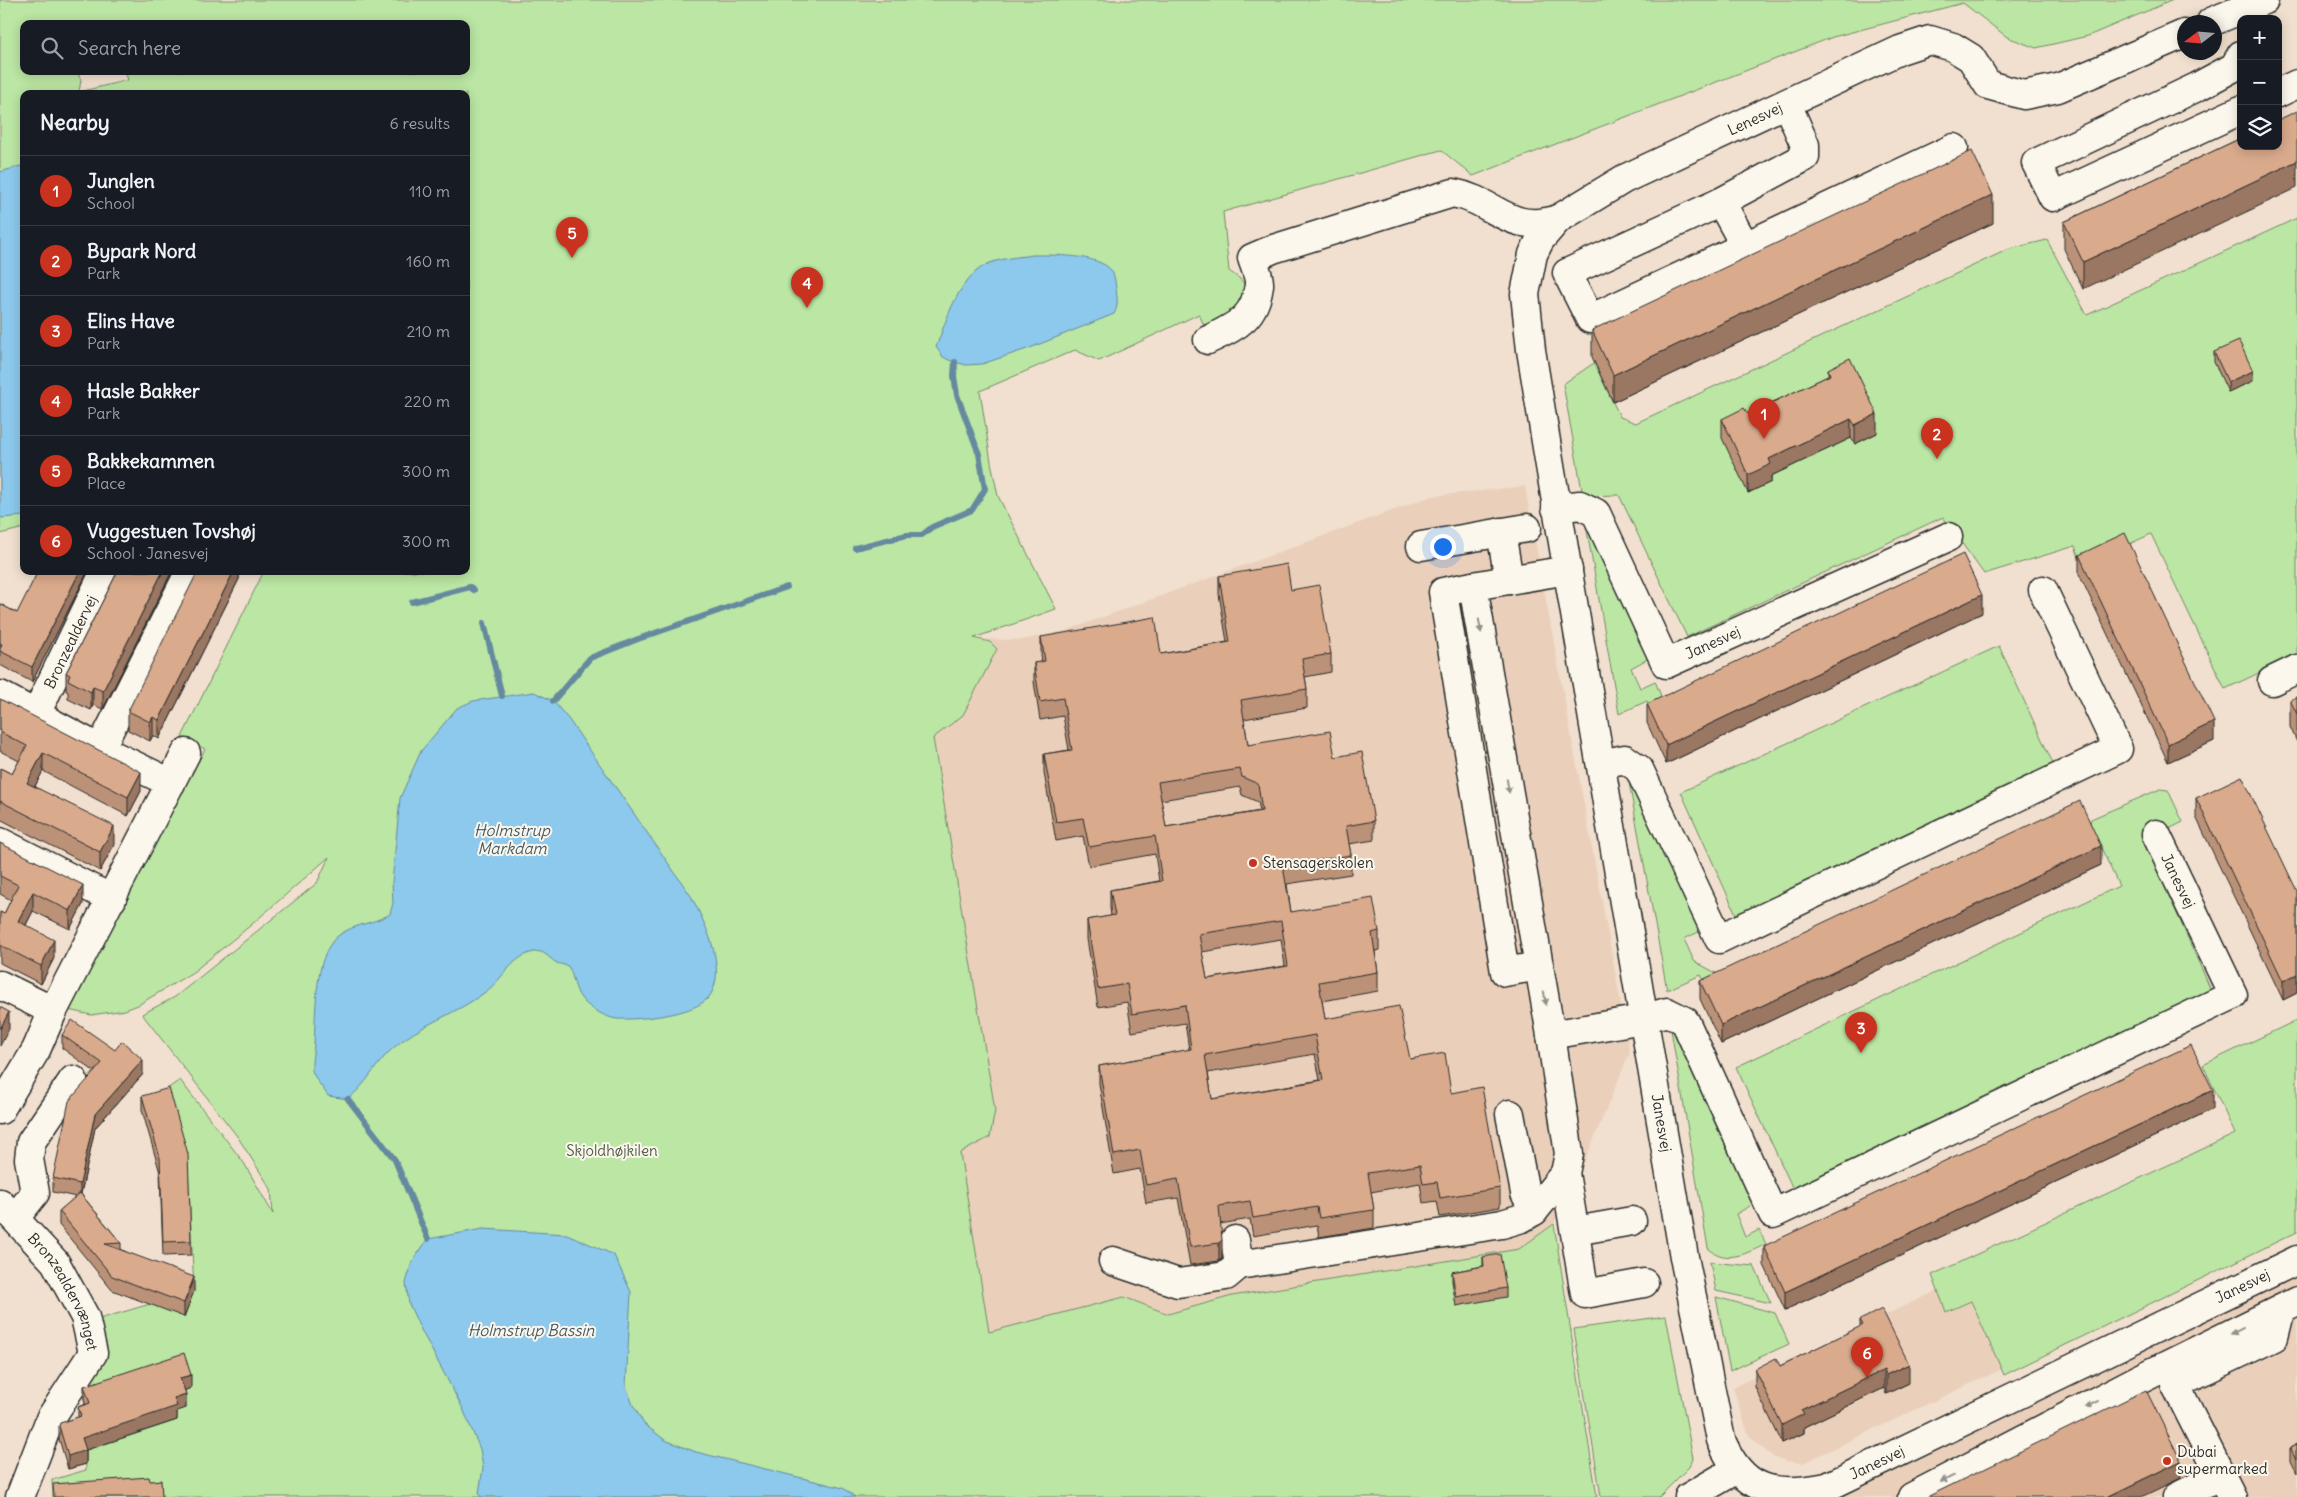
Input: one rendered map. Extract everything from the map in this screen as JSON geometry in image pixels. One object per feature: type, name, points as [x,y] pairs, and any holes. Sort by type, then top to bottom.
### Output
[{"type":"street","points":[[2222,18],[2248,10]]},
{"type":"street","name":"Lenesvej","points":[[1550,466],[1531,350],[1525,294],[1533,254],[1540,240],[1558,219],[1624,179],[1900,50],[1930,40],[1953,46],[1970,58],[1988,85],[2024,95],[2058,88],[2177,37]]},
{"type":"street","points":[[2237,112],[2053,198],[2036,163],[2196,87],[2234,67],[2238,60]]},
{"type":"street","points":[[2282,91],[2297,84]]},
{"type":"street","points":[[2196,87],[2214,123]]},
{"type":"street","points":[[1786,104],[1805,146],[1805,157],[1721,202],[1567,274],[1590,319],[1954,148]]},
{"type":"street","points":[[1208,340],[1232,328],[1249,316],[1259,284],[1252,258],[1273,249],[1453,193],[1471,196],[1492,210],[1523,224],[1542,224],[1558,219]]},
{"type":"street","points":[[1721,202],[1745,246]]},
{"type":"street","name":"Janesvej","points":[[1550,466],[1682,1248],[1721,1440],[1728,1456],[1737,1469],[1748,1478],[1772,1491],[1799,1493],[1827,1487],[2297,1260]]},
{"type":"street","name":"Janesvej","points":[[1556,508],[1580,505],[1596,513],[1666,664],[1948,537]]},
{"type":"street","points":[[1421,546],[1514,530],[1509,580]]},
{"type":"street","points":[[1568,570],[1473,586],[1551,1034],[1568,1154],[1565,1174],[1585,1294],[1644,1283]]},
{"type":"street","name":"Bronzealdervej","points":[[36,714],[103,575]]},
{"type":"street","points":[[100,749],[188,575]]},
{"type":"street","points":[[1600,764],[1625,760],[1639,769],[1720,939],[2118,749],[2043,590]]},
{"type":"street","points":[[2272,681],[2297,669]]},
{"type":"street","points":[[0,695],[100,749],[171,783]]},
{"type":"street","points":[[0,1110],[36,1050],[53,1011],[186,753]]},
{"type":"street","name":"Janesvej","points":[[1643,1019],[1667,1012],[1685,1021],[1774,1214],[2233,995],[2156,834]]},
{"type":"street","points":[[0,842],[112,899]]},
{"type":"street","points":[[0,985],[53,1011]]},
{"type":"street","points":[[1551,1034],[1643,1019]]},
{"type":"street","points":[[8,1211],[35,1193],[29,1159],[31,1142],[73,1080]]},
{"type":"street","points":[[1510,1114],[1525,1193],[1534,1211]]},
{"type":"street","points":[[1113,1261],[1178,1283],[1226,1276],[1237,1253],[1502,1224],[1522,1218],[1534,1211],[1565,1174]]},
{"type":"street","name":"Bronzealdervænget","points":[[8,1211],[55,1262],[84,1317],[94,1353],[50,1419],[20,1497]]},
{"type":"street","points":[[1575,1231],[1632,1220]]},
{"type":"street","points":[[2177,1497],[2227,1486],[2175,1384],[2274,1337],[2289,1305]]},
{"type":"street","points":[[1912,1497],[2137,1380],[2289,1305]]},
{"type":"street","points":[[1689,1497],[1737,1469]]},
{"type":"shaded area","name":"Stensagerskolen","points":[[1525,486],[1630,1052],[1581,1170],[1554,1224],[1519,1249],[1232,1296],[1168,1314],[1124,1297],[989,1333],[878,673],[973,639],[1022,640],[1065,631],[1432,496]]},
{"type":"shaded area","points":[[2297,1266],[2297,1497],[1825,1497]]},
{"type":"shaded area","points":[[1938,1290],[1947,1312],[1971,1301],[2002,1369],[1803,1463],[1785,1461],[1771,1455],[1748,1434],[1733,1387]]},
{"type":"green space","name":"Skjoldhøjkilen","points":[[0,0],[2173,0],[2088,36],[2036,48],[2007,37],[1963,3],[1833,37],[1473,176],[1441,150],[1223,212],[1229,271],[1246,286],[1245,304],[1205,328],[1199,314],[1099,361],[1075,350],[980,391],[998,496],[1056,609],[974,638],[990,642],[997,649],[963,715],[933,738],[995,1110],[990,1137],[960,1153],[989,1332],[1124,1297],[1168,1314],[1232,1296],[1519,1249],[1554,1224],[1597,1497],[53,1497],[52,1480],[86,1470],[85,1450],[176,1420],[84,1399],[82,1387],[96,1320],[194,1291],[188,1168],[167,1089],[180,1080],[244,1163],[273,1214],[271,1189],[237,1136],[142,1014],[175,997],[317,883],[329,857],[251,925],[193,972],[138,1005],[125,1010],[91,1015],[68,1010],[205,749],[182,737],[262,575],[470,575],[470,90],[87,90],[128,80],[126,75],[470,75],[470,20],[20,20],[20,75],[79,75],[81,80],[79,90],[20,90],[20,529],[0,534]]},
{"type":"green space","points":[[2297,218],[2297,655],[2225,689],[2151,534],[2082,566],[2075,546],[1984,574],[1943,517],[1687,637],[1619,495],[1583,496],[1563,384],[1594,363],[1620,417],[1636,423],[2009,249],[2047,240],[2087,315]]},
{"type":"green space","points":[[1589,524],[1651,657],[1631,668],[1640,688],[1655,681],[1663,701],[1653,712],[1647,701],[1619,714],[1586,525]]},
{"type":"green space","points":[[1999,646],[2055,768],[1736,914],[1681,792]]},
{"type":"green space","points":[[1628,777],[1703,930],[1684,939],[1694,961],[1716,973],[1706,986],[1701,975],[1667,990]]},
{"type":"green space","points":[[2160,789],[2168,790],[2183,822],[2145,841],[2210,988],[2205,996],[1794,1191],[1736,1067],[2119,886],[2090,824],[2091,819]]},
{"type":"green space","points":[[2297,1020],[2297,1232],[2004,1375],[1971,1301],[1946,1312],[1932,1275],[2235,1134],[2203,1065]]},
{"type":"green space","points":[[1674,1029],[1757,1202],[1736,1214],[1745,1237],[1759,1230],[1766,1244],[1744,1254],[1730,1257],[1722,1256],[1708,1248],[1671,1030]]},
{"type":"green space","points":[[1710,1262],[1754,1266],[1771,1303],[1716,1291]]},
{"type":"green space","points":[[1716,1297],[1775,1313],[1789,1344],[1730,1371]]},
{"type":"green space","points":[[1666,1316],[1693,1458],[1689,1467],[1659,1497],[1601,1497],[1574,1329]]},
{"type":"water","points":[[20,166],[20,516],[2,518],[0,517],[0,172]]},
{"type":"water","points":[[1033,255],[1085,258],[1096,261],[1111,270],[1115,279],[1117,301],[1117,308],[1114,314],[1030,348],[982,364],[966,365],[943,357],[936,347],[950,311],[962,287],[970,277],[990,263]]},
{"type":"water","name":"Holmstrup Markdam","points":[[534,692],[553,701],[569,720],[691,896],[702,918],[715,957],[715,983],[711,994],[705,1001],[695,1007],[668,1015],[617,1019],[608,1017],[584,1001],[577,991],[568,966],[557,963],[541,952],[534,952],[514,962],[488,990],[464,1006],[402,1041],[385,1056],[360,1088],[348,1099],[328,1096],[312,1070],[317,991],[322,964],[326,952],[338,936],[352,928],[390,914],[393,903],[392,883],[400,798],[421,751],[457,708],[473,701]]},
{"type":"water","name":"Holmstrup Bassin","points":[[483,1229],[567,1234],[614,1255],[631,1292],[626,1386],[633,1405],[644,1424],[665,1440],[696,1452],[843,1488],[855,1497],[481,1497],[479,1493],[483,1468],[480,1449],[463,1409],[409,1304],[406,1283],[412,1262],[428,1239]]},
{"type":"building","points":[[2297,111],[2297,161],[2083,262],[2064,222],[2237,140],[2237,150],[2282,150],[2282,118]]},
{"type":"building","points":[[1972,151],[1993,195],[1613,375],[1592,330]]},
{"type":"building","points":[[2239,341],[2253,371],[2228,382],[2214,352]]},
{"type":"building","points":[[1850,358],[1877,414],[1855,425],[1851,419],[1769,459],[1771,464],[1748,475],[1722,419],[1744,408],[1748,414],[1830,375],[1828,369]]},
{"type":"building","points":[[2125,533],[2214,722],[2168,744],[2079,555]]},
{"type":"building","points":[[1963,554],[1982,595],[1666,745],[1647,704]]},
{"type":"building","points":[[1287,564],[1291,590],[1319,585],[1331,654],[1302,659],[1307,689],[1241,700],[1248,745],[1330,731],[1335,757],[1362,752],[1374,821],[1346,826],[1351,855],[1283,866],[1291,912],[1373,898],[1379,931],[1372,933],[1378,972],[1319,982],[1325,1019],[1399,1006],[1410,1059],[1445,1053],[1451,1093],[1482,1087],[1500,1188],[1440,1198],[1437,1182],[1423,1184],[1420,1165],[1368,1173],[1374,1210],[1319,1218],[1317,1207],[1253,1218],[1250,1201],[1219,1206],[1222,1240],[1219,1243],[1190,1247],[1178,1179],[1146,1185],[1140,1150],[1114,1155],[1099,1066],[1191,1049],[1185,1005],[1132,1014],[1127,984],[1098,989],[1087,920],[1115,915],[1110,890],[1162,881],[1155,836],[1089,847],[1083,818],[1056,822],[1044,754],[1072,750],[1063,698],[1040,702],[1034,663],[1045,661],[1041,637],[1155,617],[1161,654],[1230,642],[1219,576]],"holes":[[[1240,769],[1242,777],[1258,784],[1262,811],[1166,827],[1158,782]],[[1281,921],[1288,966],[1207,979],[1199,934]],[[1315,1035],[1323,1080],[1212,1099],[1205,1055]]]},
{"type":"building","points":[[36,575],[78,575],[32,667],[0,651],[2,644],[0,643],[0,604],[17,613]]},
{"type":"building","points":[[116,575],[161,575],[103,691],[93,687],[91,692],[68,680],[70,675],[66,673]]},
{"type":"building","points":[[196,575],[232,575],[159,720],[153,717],[150,722],[128,711]]},
{"type":"building","points":[[2297,697],[2297,714],[2290,700]]},
{"type":"building","points":[[0,699],[141,772],[128,797],[43,753],[27,783],[114,826],[100,852],[0,801],[0,768],[12,774],[27,746],[0,732]]},
{"type":"building","points":[[2242,776],[2297,891],[2297,974],[2283,981],[2196,798]]},
{"type":"building","points":[[2080,801],[2101,846],[1721,1025],[1700,981]]},
{"type":"building","points":[[0,843],[83,885],[70,911],[33,892],[18,921],[54,940],[41,966],[0,945],[0,912],[4,914],[18,885],[0,876]]},
{"type":"building","points":[[0,1007],[9,1012],[0,1029]]},
{"type":"building","points":[[72,1020],[115,1050],[122,1041],[143,1060],[95,1114],[80,1184],[53,1178],[69,1101],[102,1063],[62,1035]]},
{"type":"building","points":[[2191,1045],[2213,1090],[1785,1292],[1764,1246]]},
{"type":"building","points":[[169,1088],[188,1154],[191,1241],[163,1242],[160,1158],[142,1096]]},
{"type":"building","points":[[80,1193],[121,1243],[105,1244],[194,1277],[184,1303],[112,1276],[59,1211]]},
{"type":"building","points":[[1500,1254],[1506,1288],[1456,1297],[1452,1272],[1484,1266],[1483,1257]]},
{"type":"building","points":[[1882,1309],[1909,1364],[1886,1375],[1884,1370],[1801,1410],[1804,1414],[1782,1425],[1755,1369],[1776,1358],[1780,1366],[1863,1325],[1860,1320]]},
{"type":"building","points":[[184,1353],[191,1375],[180,1378],[186,1394],[174,1398],[177,1406],[82,1438],[86,1450],[68,1456],[59,1426],[60,1423],[81,1416],[78,1407],[90,1403],[84,1386]]},
{"type":"building","points":[[2146,1390],[2181,1461],[2107,1497],[1927,1497]]},
{"type":"building","points":[[2297,1444],[2297,1459],[2291,1447]]},
{"type":"building","points":[[149,1477],[150,1481],[161,1480],[162,1497],[54,1497],[53,1484]]},
{"type":"waterway","points":[[855,548],[907,535],[922,535],[932,527],[972,510],[985,489],[979,454],[957,395],[954,376],[955,362]]},
{"type":"waterway","points":[[412,602],[470,587],[474,590]]},
{"type":"waterway","points":[[553,701],[590,658],[638,639],[787,587]]},
{"type":"waterway","points":[[484,623],[502,696]]},
{"type":"waterway","points":[[348,1099],[395,1160],[428,1239]]},
{"type":"place","name":"Bakkekammen","points":[[572,258]]},
{"type":"place","name":"Hasle Bakker","points":[[807,308]]},
{"type":"place","name":"Junglen","points":[[1764,439]]},
{"type":"place","name":"Bypark Nord","points":[[1937,459]]},
{"type":"place","name":"Stensagerskolen","points":[[1253,863]]},
{"type":"place","name":"Elins Have","points":[[1861,1053]]},
{"type":"place","name":"Vuggestuen Tovshøj","points":[[1867,1378]]},
{"type":"place","name":"Dubai supermarked","points":[[2167,1461]]}]
